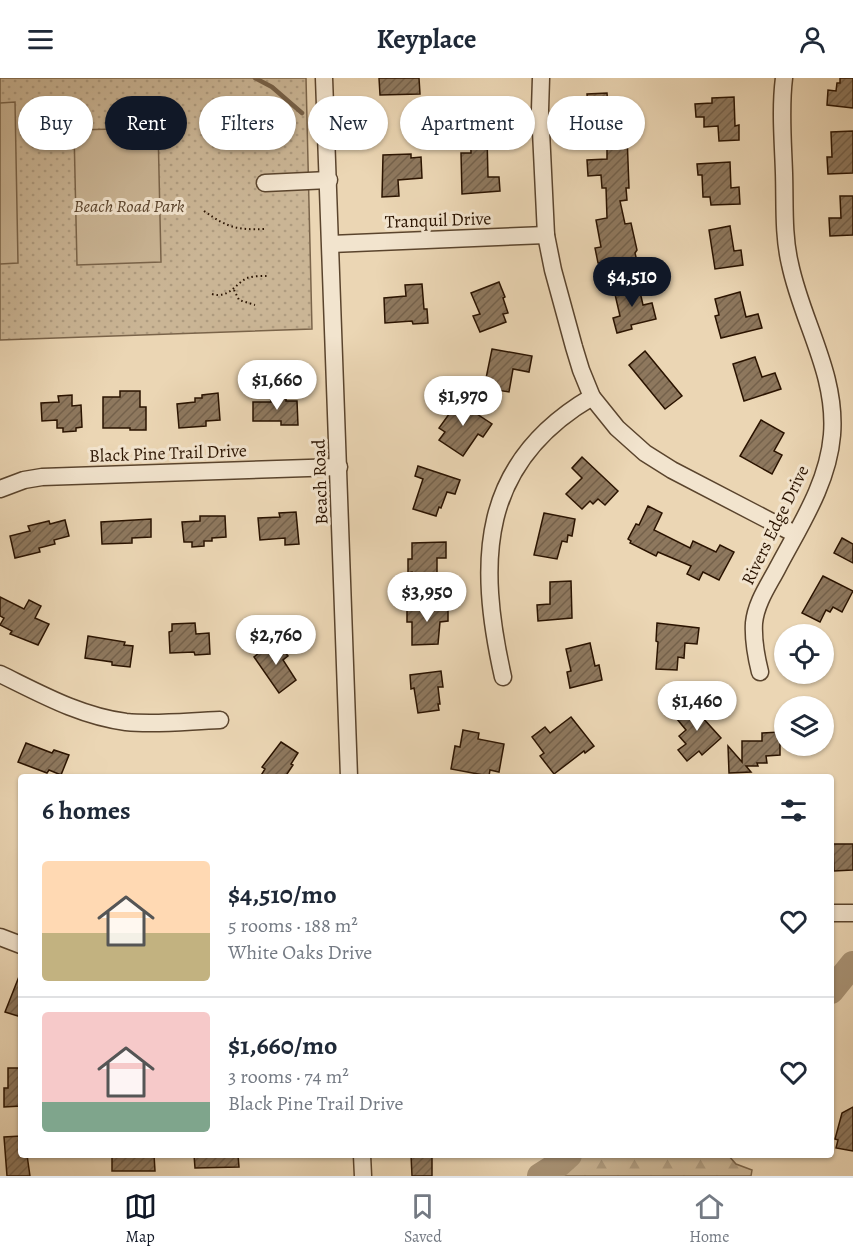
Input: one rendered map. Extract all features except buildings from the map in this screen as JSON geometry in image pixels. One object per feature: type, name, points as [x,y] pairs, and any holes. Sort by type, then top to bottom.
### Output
[{"type":"street","name":"Beach Road","points":[[324,78],[349,774]]},
{"type":"street","points":[[541,78],[540,110],[546,235],[580,370],[592,397],[617,428],[645,453],[672,470],[795,534]]},
{"type":"street","name":"Rivers Edge Drive","points":[[760,672],[754,633],[756,611],[821,482],[830,452],[832,423],[827,377],[794,280],[787,246],[782,116],[784,78]]},
{"type":"street","points":[[265,183],[329,180]]},
{"type":"street","name":"Tranquil Drive","points":[[331,244],[546,235]]},
{"type":"street","points":[[503,677],[493,634],[490,570],[491,536],[499,503],[508,480],[531,445],[561,418],[592,397]]},
{"type":"street","name":"Black Pine Trail Drive","points":[[1,486],[42,477],[339,466]]},
{"type":"street","points":[[0,674],[67,707],[103,717],[128,722],[155,723],[220,720]]},
{"type":"street","points":[[834,913],[853,913]]},
{"type":"street","points":[[0,937],[18,944]]},
{"type":"street","points":[[362,1158],[363,1176]]},
{"type":"path","points":[[204,211],[232,228],[266,229]]},
{"type":"path","points":[[212,294],[218,296],[234,290],[249,277],[267,276]]},
{"type":"path","points":[[234,290],[239,300],[255,305]]},
{"type":"green space","name":"Beach Road Park","points":[[0,78],[306,78],[312,329],[0,340]]},
{"type":"green space","points":[[15,102],[18,263],[0,264],[0,103]]},
{"type":"green space","points":[[105,129],[105,150],[158,150],[161,262],[77,265],[74,150],[93,150],[93,130]]},
{"type":"green space","points":[[547,1158],[731,1158],[736,1164],[752,1170],[751,1176],[531,1176]]},
{"type":"waterway","points":[[255,78],[272,87],[302,113]]},
{"type":"waterway","points":[[834,987],[853,964]]},
{"type":"waterway","points":[[540,1176],[566,1158]]}]
